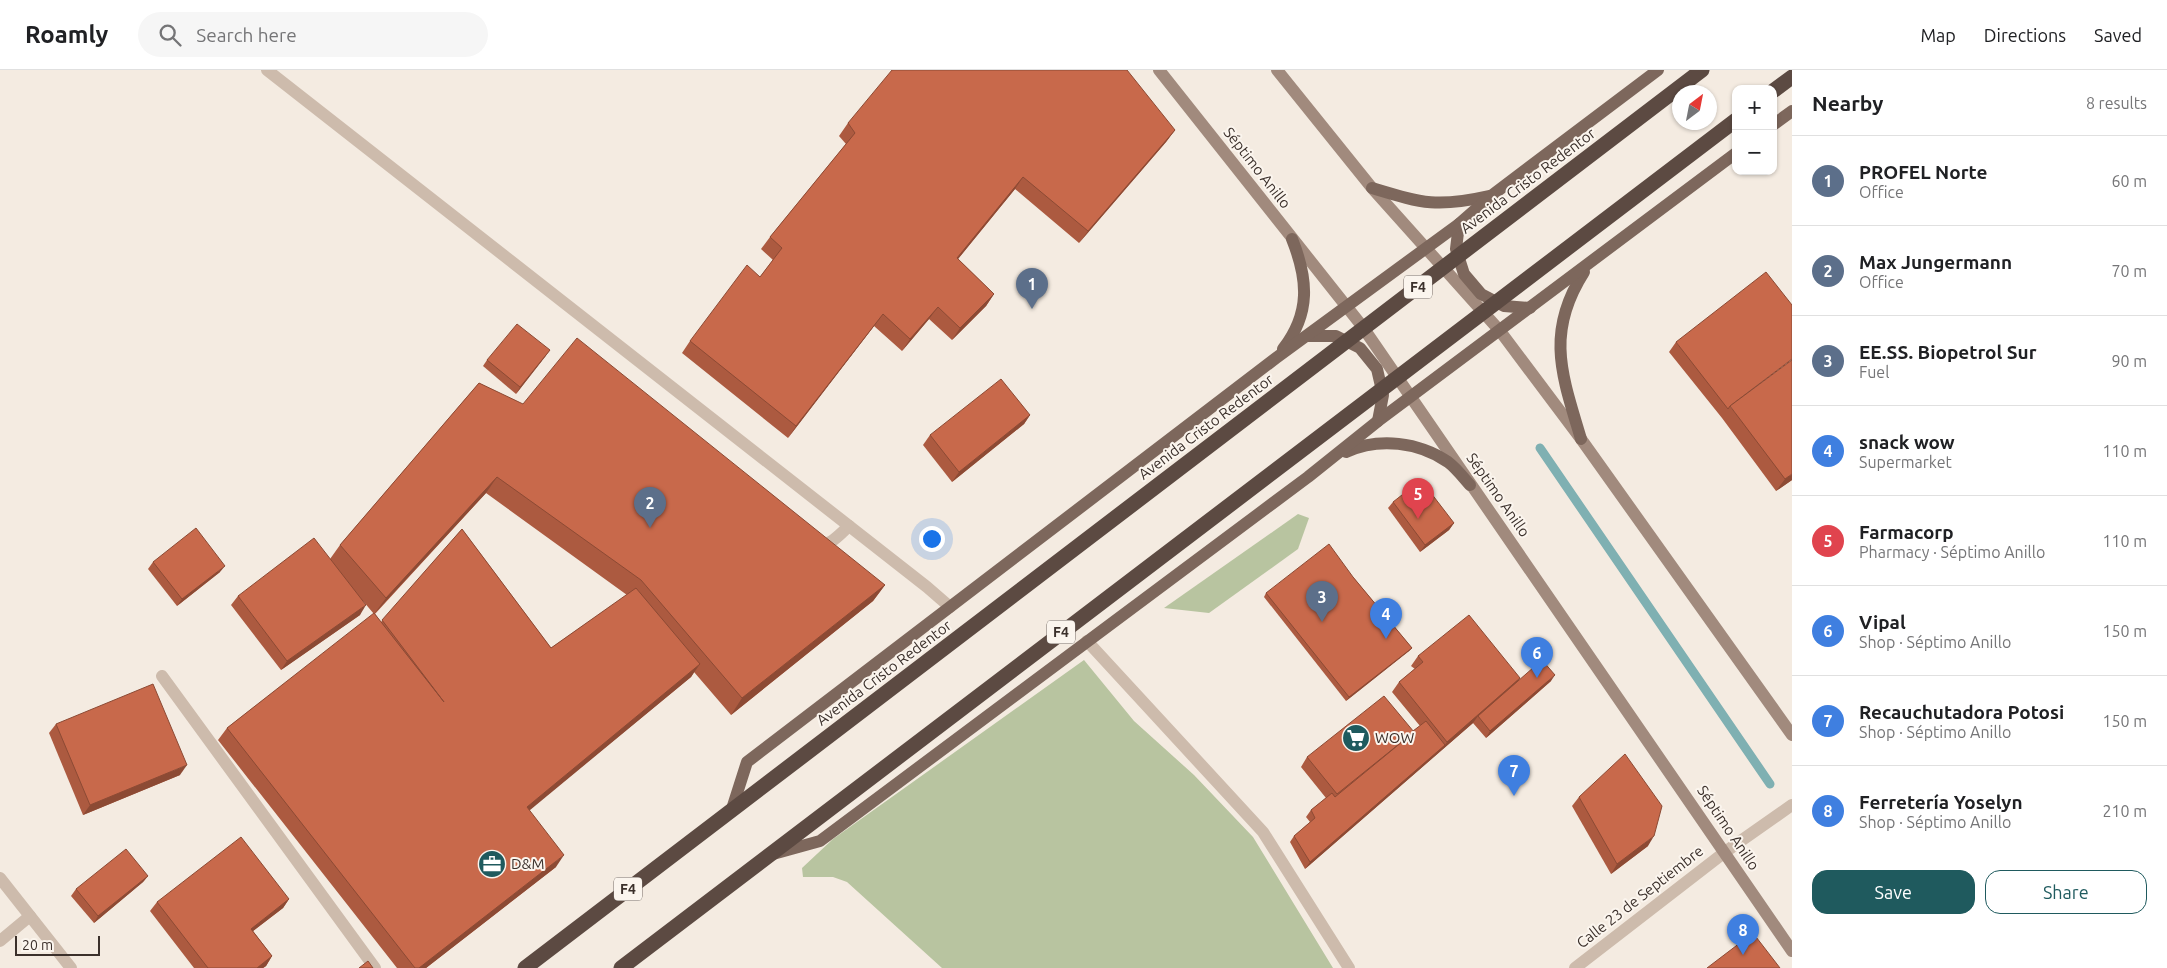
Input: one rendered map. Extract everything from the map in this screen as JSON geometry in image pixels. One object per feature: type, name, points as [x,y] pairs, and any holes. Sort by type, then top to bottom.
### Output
[{"type":"highway","name":"Avenida Cristo Redentor","points":[[525,968],[1702,70]]},
{"type":"highway","points":[[1777,88],[1792,77]]},
{"type":"highway","name":"F4","points":[[621,968],[1732,123]]},
{"type":"main road","name":"Séptimo Anillo","points":[[1159,70],[1346,307],[1411,397],[1792,952]]},
{"type":"main road","points":[[1277,70],[1372,188],[1500,331],[1581,439],[1792,735]]},
{"type":"main road","name":"Avenida Cristo Redentor","points":[[731,812],[747,762],[1276,358],[1459,224],[1491,196],[1658,70]]},
{"type":"main road","points":[[1777,122],[1792,111]]},
{"type":"main road","points":[[768,856],[820,841],[1732,156]]},
{"type":"main road","points":[[1372,188],[1418,202],[1437,204],[1491,196]]},
{"type":"main road","points":[[1459,224],[1456,249],[1464,274],[1481,294],[1504,306],[1530,308]]},
{"type":"main road","points":[[1276,358],[1292,338],[1302,314],[1305,288],[1301,263],[1292,239]]},
{"type":"main road","points":[[1581,439],[1564,383],[1559,352],[1562,321],[1566,308],[1572,291],[1589,265]]},
{"type":"main road","points":[[1308,336],[1336,336],[1360,348],[1376,369],[1383,395],[1378,421]]},
{"type":"main road","points":[[1331,459],[1359,446],[1396,443],[1420,448],[1448,462],[1470,485]]},
{"type":"street","points":[[267,70],[950,607]]},
{"type":"street","points":[[808,543],[821,546],[832,542],[849,526]]},
{"type":"street","points":[[1087,641],[1263,832],[1349,968]]},
{"type":"street","points":[[162,676],[375,968]]},
{"type":"street","name":"Calle 23 de Septiembre","points":[[1575,968],[1725,852],[1792,805]]},
{"type":"street","points":[[0,878],[70,968]]},
{"type":"street","points":[[0,940],[30,916]]},
{"type":"green space","points":[[1298,514],[1309,518],[1298,549],[1209,613],[1164,608]]},
{"type":"green space","points":[[1084,660],[1134,721],[1194,775],[1253,837],[1333,968],[942,968],[847,882],[833,877],[803,877],[802,868],[833,839]]},
{"type":"building","points":[[892,70],[1127,70],[1175,130],[1088,231],[1023,177],[957,258],[994,294],[960,328],[938,307],[910,339],[883,314],[796,426],[690,341],[747,265],[760,277],[782,248],[770,237],[855,133],[848,123]]},
{"type":"building","points":[[1766,272],[1792,305],[1792,359],[1728,409],[1676,342]]},
{"type":"building","points":[[517,324],[550,350],[520,387],[487,360]]},
{"type":"building","points":[[577,338],[885,585],[742,698],[641,580],[497,477],[386,598],[340,545],[479,383],[523,404]]},
{"type":"building","points":[[1792,360],[1792,474],[1785,479],[1730,406]]},
{"type":"building","points":[[1001,379],[1030,415],[959,472],[930,435]]},
{"type":"building","points":[[1421,480],[1454,523],[1425,545],[1393,502]]},
{"type":"building","points":[[196,528],[225,566],[182,599],[153,562]]},
{"type":"building","points":[[462,529],[551,648],[636,588],[700,664],[527,807],[564,855],[419,968],[415,968],[227,728],[374,613],[444,702],[382,620]]},
{"type":"building","points":[[314,538],[366,605],[287,661],[238,596]]},
{"type":"building","points":[[1329,544],[1353,577],[1412,648],[1349,697],[1266,593]]},
{"type":"building","points":[[1469,615],[1520,678],[1447,742],[1399,682],[1423,662],[1418,656]]},
{"type":"building","points":[[1542,660],[1555,675],[1490,731],[1478,716]]},
{"type":"building","points":[[153,684],[187,765],[90,805],[56,724]]},
{"type":"building","points":[[1384,696],[1414,732],[1337,794],[1307,757]]},
{"type":"building","points":[[1426,721],[1445,745],[1310,862],[1294,836],[1315,818],[1311,810],[1332,793],[1335,797]]},
{"type":"building","points":[[1625,754],[1662,806],[1654,836],[1617,864],[1579,797]]},
{"type":"building","points":[[241,837],[289,899],[251,929],[272,956],[257,968],[208,968],[157,902]]},
{"type":"building","points":[[126,849],[148,876],[98,916],[76,889]]},
{"type":"building","points":[[1753,933],[1780,968],[1707,968]]},
{"type":"building","points":[[368,961],[373,968],[359,968]]},
{"type":"waterway","points":[[1540,448],[1770,784]]},
{"type":"place","name":"PROFEL Norte","points":[[1032,309]]},
{"type":"place","name":"Farmacorp","points":[[1418,519]]},
{"type":"place","name":"Max Jungermann","points":[[650,528]]},
{"type":"place","name":"EE.SS. Biopetrol Sur","points":[[1322,622]]},
{"type":"place","name":"snack wow","points":[[1386,639]]},
{"type":"place","name":"Vipal","points":[[1537,678]]},
{"type":"place","name":"WOW","points":[[1356,738]]},
{"type":"place","name":"Recauchutadora Potosi","points":[[1514,796]]},
{"type":"place","name":"D&M","points":[[492,864]]},
{"type":"place","name":"Ferretería Yoselyn","points":[[1743,955]]}]
